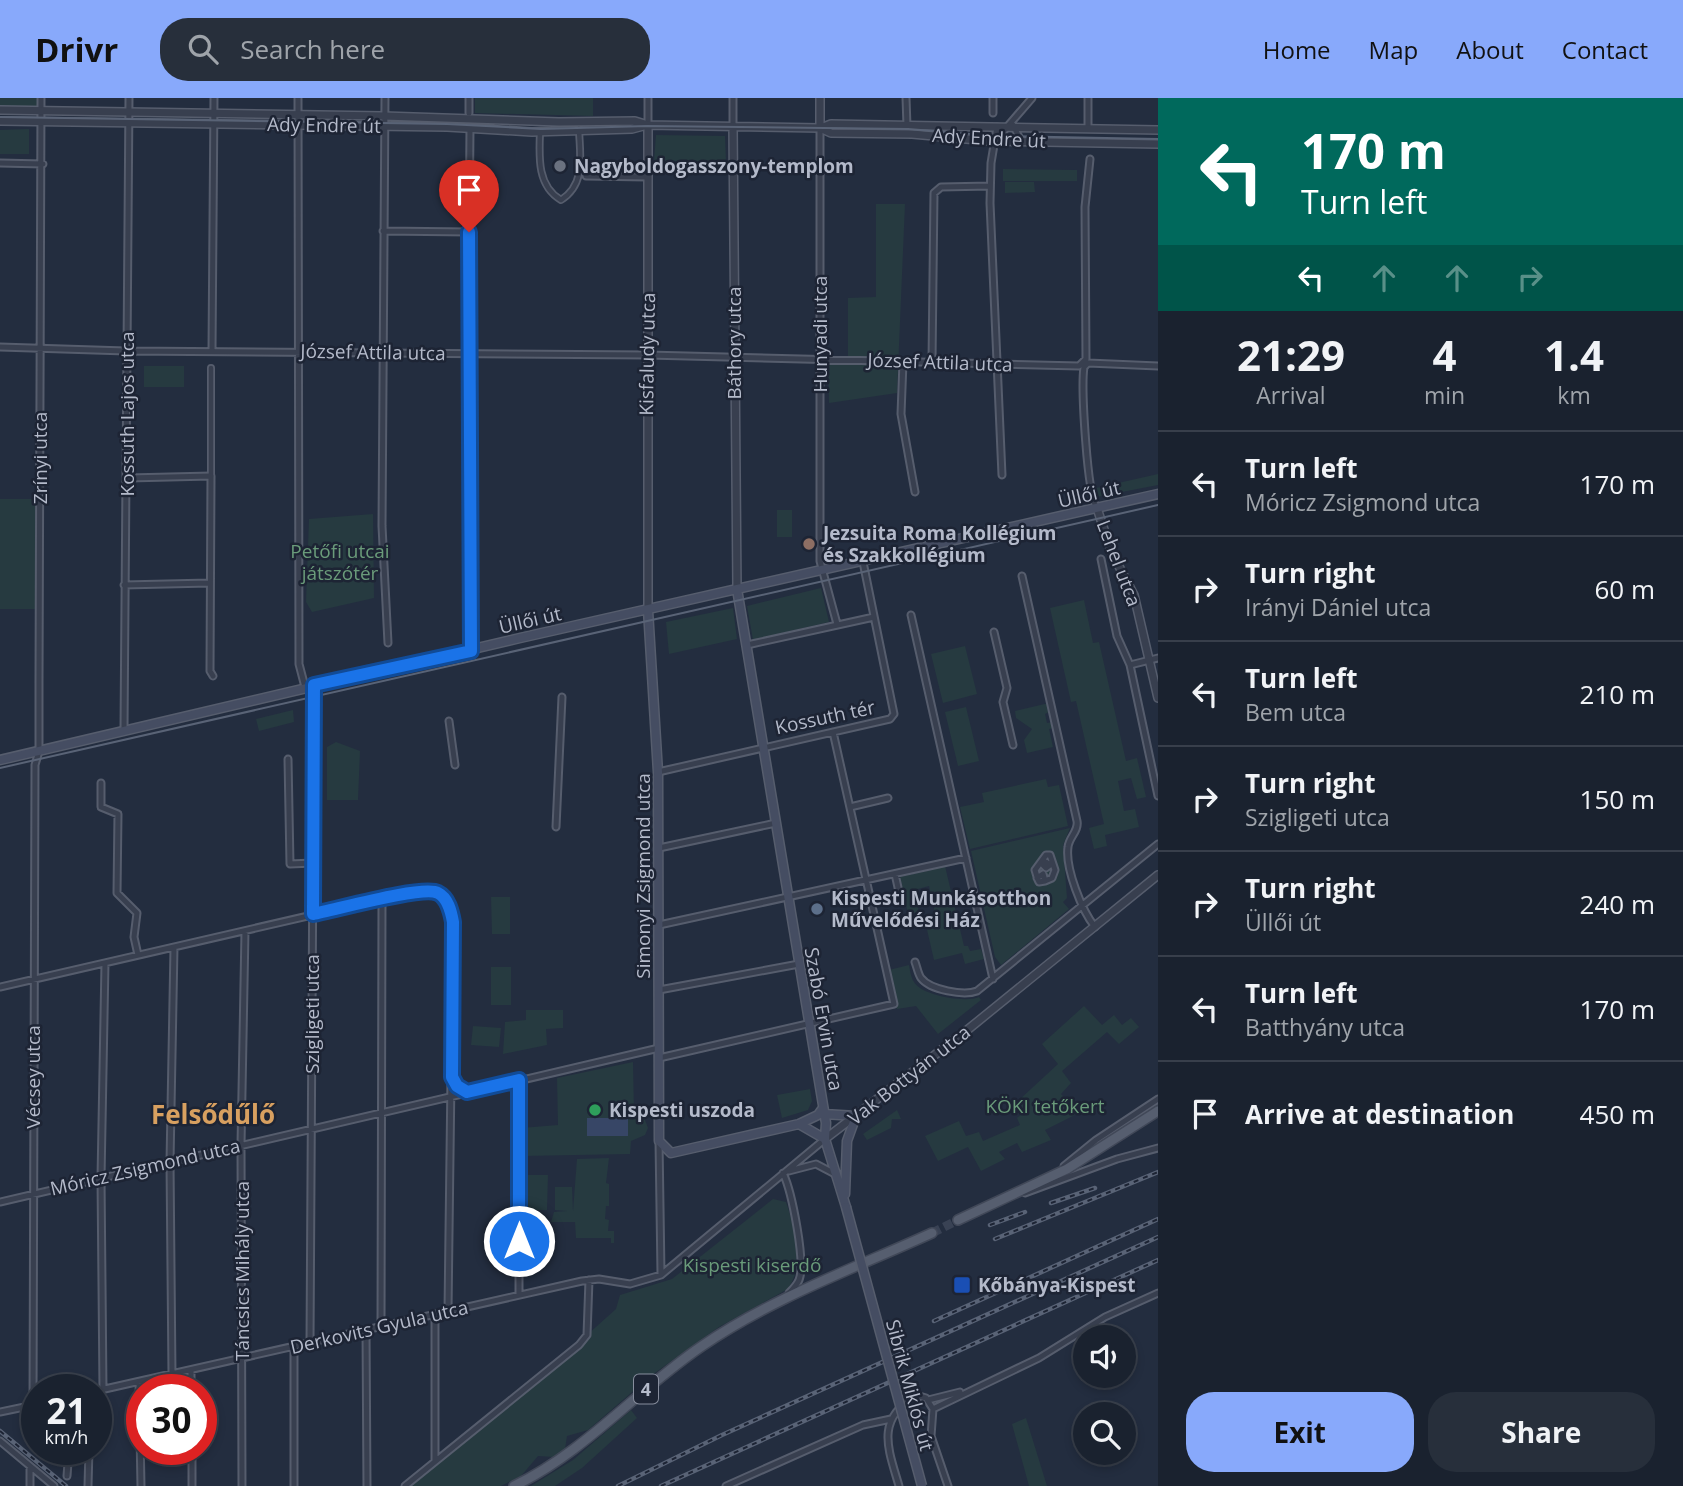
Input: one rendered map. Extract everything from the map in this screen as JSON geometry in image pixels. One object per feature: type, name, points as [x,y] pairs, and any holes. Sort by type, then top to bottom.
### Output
[{"type":"main road","name":"Üllői út","points":[[0,760],[310,686],[1158,494]]},
{"type":"main road","name":"Kossuth tér","points":[[737,589],[763,747]]},
{"type":"main road","name":"Simonyi Zsigmond utca","points":[[648,610],[658,772],[659,1141]]},
{"type":"main road","name":"Szabó Ervin utca","points":[[763,747],[824,1111],[825,1139],[838,1176],[868,1292]]},
{"type":"main road","points":[[659,1141],[671,1153],[799,1124],[824,1111],[834,1117],[856,1116],[846,1141],[845,1203]]},
{"type":"main road","points":[[958,1220],[1045,1181],[1158,1111]]},
{"type":"main road","points":[[799,1124],[825,1139]]},
{"type":"main road","name":"4","points":[[514,1486],[562,1458],[700,1347],[783,1300],[932,1233]]},
{"type":"main road","name":"Sibrik Miklós út","points":[[868,1292],[922,1486]]},
{"type":"street","name":"Zrínyi utca","points":[[38,751],[43,164],[41,98]]},
{"type":"street","name":"Kossuth Lajos utca","points":[[124,730],[129,98]]},
{"type":"street","points":[[212,350],[214,98]]},
{"type":"street","name":"Szigligeti utca","points":[[298,98],[299,664],[310,686],[313,863],[310,1343]]},
{"type":"street","points":[[384,98],[382,526],[388,643]]},
{"type":"street","points":[[469,98],[469,113]]},
{"type":"street","name":"Kisfaludy utca","points":[[648,98],[648,610]]},
{"type":"street","name":"Báthory utca","points":[[733,98],[733,357],[737,589]]},
{"type":"street","name":"Hunyadi utca","points":[[820,98],[821,570]]},
{"type":"street","points":[[906,98],[906,125],[912,134]]},
{"type":"street","points":[[993,98],[993,116]]},
{"type":"street","points":[[995,141],[1010,127],[1014,118],[1032,98]]},
{"type":"street","points":[[1088,98],[1088,127]]},
{"type":"street","name":"Ady Endre út","points":[[0,110],[384,116],[559,122],[635,121],[648,125]]},
{"type":"street","name":"Ady Endre út","points":[[0,121],[384,126],[541,132],[632,129],[648,125],[820,128],[831,124],[1158,130]]},
{"type":"street","points":[[997,127],[990,186],[1002,475]]},
{"type":"street","points":[[1010,127],[1021,141]]},
{"type":"street","points":[[470,128],[471,651]]},
{"type":"street","name":"Ady Endre út","points":[[820,128],[831,133],[912,134],[995,141],[1158,144]]},
{"type":"street","points":[[541,132],[543,181],[561,200],[572,193],[579,183],[579,129]]},
{"type":"street","points":[[1090,159],[1085,207],[1086,359],[1083,366],[1091,496],[1097,508]]},
{"type":"street","points":[[0,163],[43,164]]},
{"type":"street","points":[[586,176],[647,177]]},
{"type":"street","points":[[932,362],[934,193],[941,187],[990,186]]},
{"type":"street","points":[[383,231],[469,232]]},
{"type":"street","name":"József Attila utca","points":[[0,347],[126,351],[648,355],[820,361],[1158,366]]},
{"type":"street","points":[[903,362],[901,414],[915,492]]},
{"type":"street","points":[[211,368],[209,583],[210,670],[213,676]]},
{"type":"street","points":[[128,478],[211,476]]},
{"type":"street","name":"Lehel utca","points":[[1097,508],[1111,551],[1134,595],[1158,698]]},
{"type":"street","name":"Lehel utca","points":[[1101,559],[1118,636],[1130,665],[1158,796]]},
{"type":"street","name":"Kossuth tér","points":[[763,747],[890,719],[894,714],[863,562]]},
{"type":"street","points":[[821,570],[837,624]]},
{"type":"street","points":[[1022,576],[1078,826],[1068,847],[1082,906],[1095,927]]},
{"type":"street","points":[[124,584],[209,583]]},
{"type":"street","points":[[911,615],[992,979]]},
{"type":"street","points":[[747,645],[874,617]]},
{"type":"street","points":[[994,632],[1007,688],[1003,702],[1013,745]]},
{"type":"street","points":[[1130,665],[1158,658]]},
{"type":"street","points":[[556,827],[562,697]]},
{"type":"street","points":[[449,721],[455,765]]},
{"type":"street","points":[[659,1058],[894,1004],[833,732]]},
{"type":"street","points":[[658,772],[763,747]]},
{"type":"street","name":"Vécsey utca","points":[[35,1374],[33,979],[35,761],[38,751]]},
{"type":"street","points":[[288,759],[290,864],[313,863]]},
{"type":"street","points":[[1150,761],[1158,759]]},
{"type":"street","points":[[101,783],[101,807],[118,814],[117,893],[137,913],[134,937],[138,955]]},
{"type":"street","points":[[850,807],[888,798]]},
{"type":"street","points":[[659,848],[776,823]]},
{"type":"street","points":[[1082,906],[1158,844]]},
{"type":"street","points":[[659,925],[966,858]]},
{"type":"street","points":[[1036,867],[1044,869],[1039,881],[1037,878],[1036,867]]},
{"type":"street","points":[[895,874],[899,892]]},
{"type":"street","name":"Vak Bottyán utca","points":[[661,1275],[825,1139],[1158,875]]},
{"type":"street","points":[[0,987],[421,890],[443,896],[453,922],[448,1311]]},
{"type":"street","points":[[381,1327],[382,900]]},
{"type":"street","name":"Vak Bottyán utca","points":[[915,962],[920,977],[927,983],[963,993],[976,991],[1082,906]]},
{"type":"street","name":"Táncsics Mihály utca","points":[[242,1486],[241,1145],[245,931]]},
{"type":"street","points":[[172,1374],[170,1162],[174,947]]},
{"type":"street","points":[[100,1374],[104,963]]},
{"type":"street","points":[[659,990],[799,964]]},
{"type":"street","name":"Móricz Zsigmond utca","points":[[0,1202],[659,1048]]},
{"type":"street","points":[[452,1077],[457,1086],[467,1092]]},
{"type":"street","points":[[519,1080],[519,1295]]},
{"type":"street","points":[[1045,1181],[1096,1140],[1158,1099]]},
{"type":"street","name":"Simonyi Zsigmond utca","points":[[659,1141],[658,1261],[661,1275]]},
{"type":"street","points":[[986,1207],[1117,1159],[1158,1148]]},
{"type":"street","points":[[783,1300],[799,1282],[802,1265],[793,1201],[783,1173],[816,1164],[825,1166],[838,1176]]},
{"type":"street","name":"Derkovits Gyula utca","points":[[177,1374],[589,1280],[630,1284],[661,1275]]},
{"type":"street","points":[[405,1486],[579,1345],[587,1335],[589,1280]]},
{"type":"street","points":[[933,1409],[1039,1358],[1105,1317],[1158,1293]]},
{"type":"street","points":[[435,1314],[435,1460]]},
{"type":"street","points":[[366,1330],[367,1486]]},
{"type":"street","points":[[294,1346],[294,1486]]},
{"type":"street","points":[[929,1400],[964,1392]]},
{"type":"street","points":[[899,1486],[887,1436],[892,1419],[909,1399],[922,1396],[929,1400],[933,1409],[932,1436],[948,1486]]},
{"type":"street","points":[[0,1412],[21,1407]]},
{"type":"street","points":[[726,1486],[863,1425],[892,1419]]},
{"type":"street","points":[[874,1423],[887,1436]]},
{"type":"street","points":[[0,1441],[54,1486]]},
{"type":"street","points":[[67,1476],[68,1465]]},
{"type":"street","points":[[88,1486],[89,1465]]},
{"type":"street","points":[[141,1465],[141,1486]]},
{"type":"street","points":[[192,1465],[192,1486]]},
{"type":"street","points":[[30,1466],[30,1486]]},
{"type":"green space","points":[[0,98],[38,98],[38,109],[0,108]]},
{"type":"green space","points":[[475,98],[593,98],[593,116],[475,113]]},
{"type":"green space","points":[[29,129],[29,154],[0,154],[0,130]]},
{"type":"green space","points":[[656,135],[725,136],[726,162],[654,161]]},
{"type":"green space","points":[[1003,169],[1077,170],[1077,181],[1003,181]]},
{"type":"green space","points":[[1005,182],[1034,182],[1035,192],[1005,193]]},
{"type":"green space","points":[[876,204],[905,204],[897,393],[829,403],[828,362],[848,362],[848,298],[876,297]]},
{"type":"green space","points":[[144,366],[184,366],[184,387],[144,387]]},
{"type":"green space","points":[[1158,474],[1158,485],[1096,497],[1096,488]]},
{"type":"green space","points":[[0,499],[36,499],[36,609],[0,609]]},
{"type":"green space","points":[[777,510],[792,510],[792,537],[777,537]]},
{"type":"green space","name":"Petőfi utcai játszótér","points":[[373,514],[374,598],[312,612],[306,602],[309,519]]},
{"type":"green space","points":[[821,588],[829,622],[753,640],[747,606]]},
{"type":"green space","points":[[1084,600],[1093,643],[1099,642],[1126,761],[1137,758],[1146,797],[1137,799],[1131,778],[1118,781],[1124,811],[1135,809],[1139,827],[1105,835],[1107,846],[1094,849],[1089,828],[1104,824],[1076,701],[1071,702],[1050,608]]},
{"type":"green space","points":[[733,608],[737,639],[669,654],[666,622]]},
{"type":"green space","points":[[965,646],[977,694],[943,703],[931,654]]},
{"type":"green space","points":[[1049,703],[1051,711],[1045,714],[1047,723],[1053,722],[1054,728],[1049,729],[1053,747],[1027,753],[1024,740],[1032,729],[1016,718],[1015,711]]},
{"type":"green space","points":[[966,707],[979,761],[958,766],[945,712]]},
{"type":"green space","points":[[293,710],[294,722],[259,731],[256,719]]},
{"type":"green space","points":[[336,742],[360,751],[358,800],[327,800],[327,747]]},
{"type":"green space","points":[[1046,779],[1048,787],[1059,785],[1068,826],[970,849],[960,807],[984,802],[982,793]]},
{"type":"green space","points":[[1070,828],[1063,845],[1067,898],[1063,902],[1069,909],[1001,965],[995,957],[971,851]]},
{"type":"green space","points":[[945,866],[964,946],[968,946],[970,951],[981,949],[984,959],[965,964],[962,953],[934,960],[925,921],[936,918],[929,886],[914,890],[919,912],[908,914],[900,877]]},
{"type":"green space","points":[[491,897],[510,897],[510,934],[492,934]]},
{"type":"green space","points":[[909,965],[914,982],[926,991],[945,997],[979,997],[981,1000],[938,1034],[916,1006],[897,1009],[889,970]]},
{"type":"green space","points":[[491,967],[511,967],[511,1005],[491,1005]]},
{"type":"green space","name":"KÖKI tetőkert","points":[[1084,1006],[1102,1025],[1114,1015],[1122,1025],[1131,1018],[1139,1027],[1119,1044],[1107,1032],[1062,1071],[1071,1083],[1061,1094],[1079,1113],[1045,1130],[1051,1140],[1022,1152],[1017,1143],[999,1152],[1005,1159],[981,1171],[968,1147],[938,1161],[925,1136],[959,1121],[966,1136],[979,1132],[983,1141],[1020,1125],[1017,1118],[1024,1112],[1019,1100],[1058,1064],[1042,1044]]},
{"type":"green space","points":[[526,1010],[563,1010],[563,1028],[546,1029],[547,1045],[503,1054],[505,1022],[526,1020]]},
{"type":"green space","points":[[473,1026],[501,1028],[499,1047],[471,1045]]},
{"type":"green space","name":"Kispesti uszoda","points":[[633,1062],[634,1113],[645,1120],[648,1128],[645,1135],[631,1141],[630,1154],[522,1156],[521,1128],[558,1125],[557,1078]]},
{"type":"green space","points":[[810,1089],[812,1101],[808,1110],[782,1118],[777,1095]]},
{"type":"green space","points":[[897,1110],[901,1119],[892,1119],[891,1128],[867,1140],[863,1134]]},
{"type":"green space","points":[[609,1158],[606,1183],[609,1184],[609,1206],[606,1206],[605,1219],[609,1220],[608,1231],[614,1231],[614,1243],[611,1243],[611,1238],[576,1238],[575,1222],[551,1222],[554,1212],[567,1211],[555,1210],[555,1187],[572,1187],[573,1211],[577,1159]]},
{"type":"green space","points":[[528,1175],[548,1175],[547,1210],[528,1210]]},
{"type":"green space","name":"Kispesti kiserdő","points":[[773,1199],[786,1202],[795,1235],[795,1272],[786,1290],[719,1327],[652,1375],[588,1430],[567,1436],[565,1449],[554,1457],[538,1456],[521,1476],[501,1486],[406,1486],[587,1335],[616,1309],[620,1295],[672,1279]]},
{"type":"green space","points":[[631,1410],[637,1418],[582,1468],[555,1486],[531,1486],[573,1460]]},
{"type":"green space","points":[[1026,1418],[1047,1486],[1029,1486],[1012,1424]]},
{"type":"water","points":[[587,1118],[628,1118],[628,1136],[587,1136]]},
{"type":"tunnel","points":[[932,1233],[958,1220]]},
{"type":"tram line","points":[[0,117],[447,124],[541,129],[647,126],[908,129],[996,136],[1158,139]]},
{"type":"tram line","points":[[0,768],[1158,505]]},
{"type":"railway","points":[[995,1239],[1158,1172]]},
{"type":"railway","points":[[1051,1203],[1095,1188]]},
{"type":"railway","points":[[990,1225],[1025,1212]]},
{"type":"railway","points":[[934,1321],[1158,1219]]},
{"type":"railway","points":[[618,1486],[722,1435],[1158,1237]]},
{"type":"railway","points":[[661,1486],[1158,1260]]},
{"type":"railway","points":[[0,1431],[66,1486]]},
{"type":"place","name":"Nagyboldogasszony-templom","points":[[560,166]]},
{"type":"place","name":"Jezsuita Roma Kollégium és Szakkollégium","points":[[809,544]]},
{"type":"place","name":"Kispesti Munkásotthon Művelődési Ház","points":[[817,909]]},
{"type":"place","name":"Kispesti uszoda","points":[[595,1110]]},
{"type":"place","name":"Kőbánya-Kispest","points":[[962,1285]]},
{"type":"district","name":"Felsődűlő","points":[[213,1114]]},
{"type":"route","points":[[469,232],[467,475],[471,651],[314,685],[313,914],[421,890],[439,893],[447,902],[453,922],[452,1077],[457,1086],[467,1092],[519,1080],[519,1241]]}]
